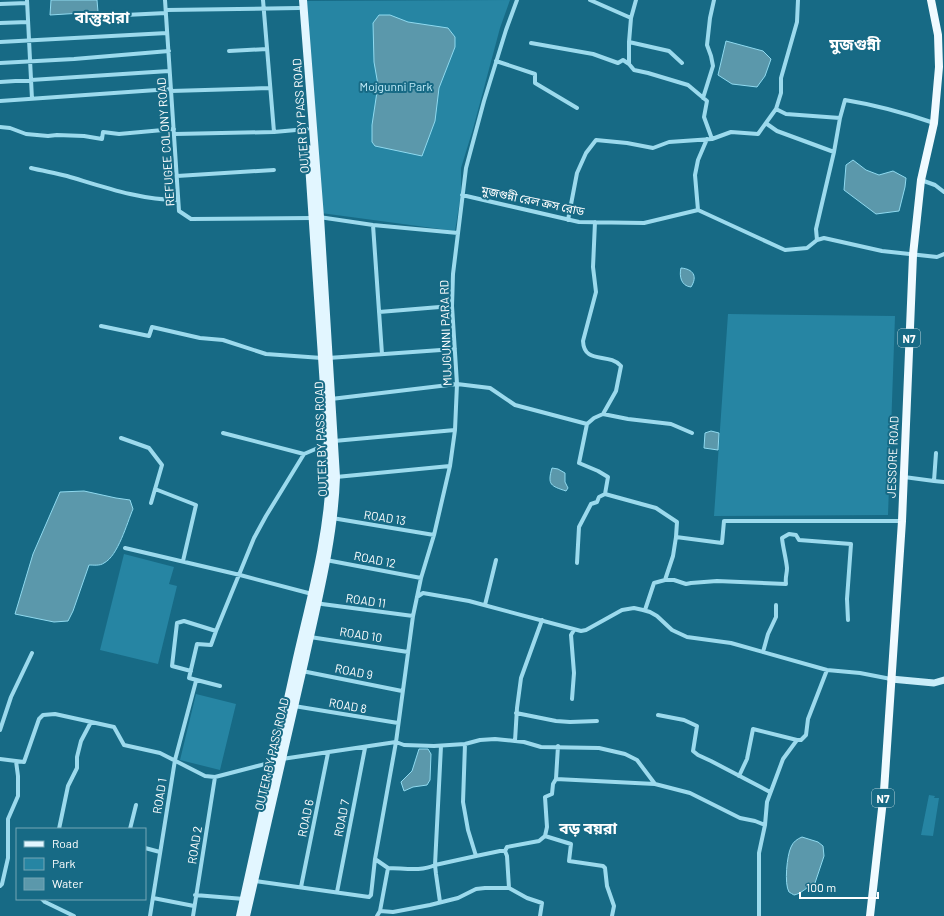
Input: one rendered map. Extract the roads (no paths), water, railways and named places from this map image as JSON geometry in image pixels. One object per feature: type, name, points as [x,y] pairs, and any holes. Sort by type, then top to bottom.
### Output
[{"type":"highway","name":"JESSORE ROAD","points":[[870,916],[884,791],[902,521],[913,255],[921,180],[934,122],[939,66],[938,35],[931,0]]},
{"type":"main road","name":"OUTER BY PASS ROAD","points":[[240,916],[278,761],[315,598],[326,560],[335,498],[336,477],[331,442],[325,358],[303,0]]},
{"type":"main road","name":"OUTER BY PASS ROAD","points":[[298,4],[307,129],[317,218]]},
{"type":"main road","name":"OUTER BY PASS ROAD","points":[[246,916],[255,881],[278,761],[294,706],[310,636],[330,497],[331,399],[325,358]]},
{"type":"main road","points":[[891,679],[934,683],[944,680]]},
{"type":"street","name":"REFUGEE COLONY ROAD","points":[[165,0],[169,71],[175,131],[179,211],[191,219],[317,218]]},
{"type":"street","points":[[263,0],[269,88],[274,132]]},
{"type":"street","name":"MUJGUNNI PARA RD","points":[[337,892],[369,897],[371,894],[375,859],[396,742],[413,616],[421,578],[434,535],[450,466],[455,430],[457,384],[452,306],[452,274],[462,195],[470,151],[496,61],[517,0]]},
{"type":"street","points":[[590,0],[631,18]]},
{"type":"street","points":[[629,64],[631,18],[636,0]]},
{"type":"street","points":[[703,98],[713,66],[707,45],[714,0]]},
{"type":"street","points":[[568,220],[577,173],[586,153],[596,140],[627,143],[653,148],[669,142],[709,139],[731,132],[758,134],[776,109],[781,92],[781,78],[797,22],[798,0]]},
{"type":"street","points":[[0,4],[27,1],[32,99]]},
{"type":"street","points":[[104,16],[264,8],[298,4]]},
{"type":"street","points":[[0,23],[28,22]]},
{"type":"street","points":[[0,42],[167,33]]},
{"type":"street","points":[[629,42],[669,51],[682,63]]},
{"type":"street","points":[[531,43],[593,54],[618,63],[623,60],[634,70],[688,86],[707,101],[704,117],[709,139],[698,160],[695,175],[698,210],[785,250],[807,248],[817,240],[824,238],[882,251],[937,257],[944,254]]},
{"type":"street","points":[[229,51],[267,49]]},
{"type":"street","points":[[0,64],[169,51]]},
{"type":"street","points":[[496,61],[535,74],[535,83],[577,108]]},
{"type":"street","points":[[0,82],[169,71]]},
{"type":"street","points":[[0,101],[171,90],[269,88]]},
{"type":"street","points":[[817,240],[816,229],[845,100],[869,104],[934,122]]},
{"type":"street","points":[[776,109],[786,114],[840,118]]},
{"type":"street","points":[[766,124],[776,131],[834,152]]},
{"type":"street","points":[[0,127],[10,128],[26,134],[40,136],[84,136],[102,139],[103,132],[119,134],[175,131],[274,132],[307,129]]},
{"type":"street","points":[[31,168],[66,176],[106,189],[148,198],[178,200]]},
{"type":"street","points":[[177,176],[274,170]]},
{"type":"street","points":[[921,180],[935,184],[944,192]]},
{"type":"street","name":"মুজগুন্নী রেল ক্রস রোড","points":[[462,195],[579,222],[644,223],[698,210]]},
{"type":"street","points":[[317,218],[458,233]]},
{"type":"street","points":[[595,222],[593,267],[596,292],[583,341],[584,347],[586,352],[591,356],[611,359],[621,366],[616,391],[604,414]]},
{"type":"street","points":[[374,225],[382,354]]},
{"type":"street","points":[[379,312],[452,306]]},
{"type":"street","points":[[101,326],[148,336],[152,328],[200,338],[223,340],[266,354],[325,358],[455,349]]},
{"type":"street","points":[[331,399],[457,384],[490,388],[515,405],[587,424]]},
{"type":"street","points":[[605,494],[608,477],[579,463],[587,424],[594,418],[604,414],[671,424],[692,433]]},
{"type":"street","points":[[220,686],[189,678],[197,644],[211,645],[254,538],[304,454],[331,442],[455,430]]},
{"type":"street","points":[[223,433],[304,454]]},
{"type":"street","points":[[121,438],[148,448],[162,465],[151,503]]},
{"type":"street","points":[[934,481],[936,453]]},
{"type":"street","points":[[336,477],[450,466]]},
{"type":"street","points":[[903,477],[944,482]]},
{"type":"street","points":[[155,489],[196,505],[183,561]]},
{"type":"street","points":[[577,563],[579,527],[591,504],[597,502],[599,497],[605,494],[656,508],[676,522],[676,537],[673,556],[665,580]]},
{"type":"street","name":"ROAD 13","points":[[332,518],[434,535]]},
{"type":"street","points":[[676,537],[722,543],[724,521],[902,521]]},
{"type":"street","points":[[645,610],[654,583],[665,580],[674,580],[686,584],[691,582],[717,581],[786,584],[786,555],[782,538],[789,534],[796,535],[799,540],[852,544],[847,599],[848,620]]},
{"type":"street","name":"ROAD 11","points":[[125,548],[240,575],[315,598],[322,604],[413,616]]},
{"type":"street","name":"ROAD 12","points":[[326,560],[421,578]]},
{"type":"street","points":[[485,605],[496,560]]},
{"type":"street","points":[[417,597],[423,593],[485,605],[581,631],[586,630],[613,614],[628,608],[645,610],[657,616],[672,630],[687,636],[731,643],[827,670],[860,673],[891,679]]},
{"type":"street","points":[[763,652],[768,634],[776,617],[776,605]]},
{"type":"street","points":[[515,741],[516,713],[521,678],[542,620]]},
{"type":"street","points":[[190,672],[172,666],[178,623],[184,621],[216,630]]},
{"type":"street","points":[[572,699],[574,673],[572,635],[574,630]]},
{"type":"street","name":"ROAD 10","points":[[310,636],[408,652]]},
{"type":"street","points":[[0,730],[11,697],[32,653]]},
{"type":"street","points":[[739,776],[747,759],[753,729],[797,740],[801,740],[806,735],[808,719],[827,670]]},
{"type":"street","name":"ROAD 9","points":[[302,672],[402,691]]},
{"type":"street","name":"ROAD 1","points":[[150,916],[175,760],[196,681]]},
{"type":"street","name":"ROAD 8","points":[[294,706],[398,723]]},
{"type":"street","points":[[516,713],[556,721],[597,721]]},
{"type":"street","points":[[0,759],[24,762],[39,719],[43,715],[55,714],[114,727],[124,745],[160,753],[205,776],[215,777],[278,761],[396,742],[404,745],[441,746],[465,744],[480,740],[524,742],[541,747],[558,746],[599,748],[625,754],[637,760],[656,784]]},
{"type":"street","points":[[658,715],[684,720],[697,726],[693,751],[698,756],[711,761],[770,792]]},
{"type":"street","points":[[59,828],[68,786],[77,768],[77,757],[81,741],[91,722]]},
{"type":"street","points":[[759,916],[759,853],[765,825],[767,802],[783,758],[797,740]]},
{"type":"street","points":[[465,744],[463,802],[468,830],[476,856]]},
{"type":"street","points":[[440,902],[436,865],[441,746]]},
{"type":"street","points":[[375,859],[388,868],[430,868],[436,865],[505,851],[507,847],[539,841],[545,836],[547,827],[545,796],[552,794],[553,784],[556,779],[558,746]]},
{"type":"street","name":"ROAD 7","points":[[337,892],[365,748]]},
{"type":"street","name":"ROAD 6","points":[[301,887],[328,753]]},
{"type":"street","points":[[0,886],[2,884],[8,858],[8,819],[18,796],[16,761]]},
{"type":"street","name":"ROAD 2","points":[[193,916],[215,777]]},
{"type":"street","points":[[556,779],[656,784],[690,793],[740,818],[765,825]]},
{"type":"street","points":[[130,828],[136,805]]},
{"type":"street","points":[[545,836],[571,844],[569,861],[603,866],[605,868],[607,886],[614,906],[612,916]]},
{"type":"street","points":[[146,848],[160,852]]},
{"type":"street","points":[[505,851],[507,856],[509,888]]},
{"type":"street","points":[[377,916],[380,911],[388,868]]},
{"type":"street","points":[[255,881],[337,892]]},
{"type":"street","points":[[380,911],[393,912],[458,898],[476,889],[509,888],[527,898],[542,903],[540,916]]},
{"type":"street","points":[[196,895],[244,899]]},
{"type":"street","points":[[153,898],[194,906]]},
{"type":"street","points":[[43,900],[74,916]]},
{"type":"water","points":[[51,0],[97,0],[98,12],[50,15]]},
{"type":"water","points":[[379,15],[390,15],[408,22],[448,28],[455,37],[455,47],[439,88],[435,121],[422,156],[375,146],[372,142],[372,125],[378,85],[374,62],[373,23]]},
{"type":"water","points":[[726,41],[763,51],[771,59],[765,76],[757,87],[732,84],[718,75]]},
{"type":"water","points":[[853,160],[866,170],[879,175],[893,171],[906,178],[899,211],[876,214],[844,190],[846,165]]},
{"type":"water","points":[[681,268],[689,270],[693,274],[694,280],[691,287],[683,283],[680,274]]},
{"type":"water","points":[[711,431],[719,433],[718,450],[704,448],[705,433]]},
{"type":"water","points":[[552,468],[558,469],[565,473],[565,482],[568,488],[566,491],[557,488],[550,481]]},
{"type":"water","points":[[84,491],[130,500],[133,509],[118,547],[114,554],[104,563],[99,565],[89,565],[68,621],[54,622],[15,614],[33,554],[60,492]]},
{"type":"water","points":[[419,749],[428,749],[431,754],[430,780],[427,785],[413,787],[404,791],[401,782],[412,771]]},
{"type":"water","points":[[802,837],[818,842],[823,846],[824,856],[815,883],[794,895],[789,892],[787,888],[787,863],[792,845],[795,841]]},
{"type":"district","name":"বাস্তুহারা","points":[[102,16]]},
{"type":"district","name":"মুজগুন্নী","points":[[855,43]]},
{"type":"district","name":"বড় বয়রা","points":[[588,827]]},
{"type":"park label","name":"Mojgunni Park","points":[[396,86]]}]
